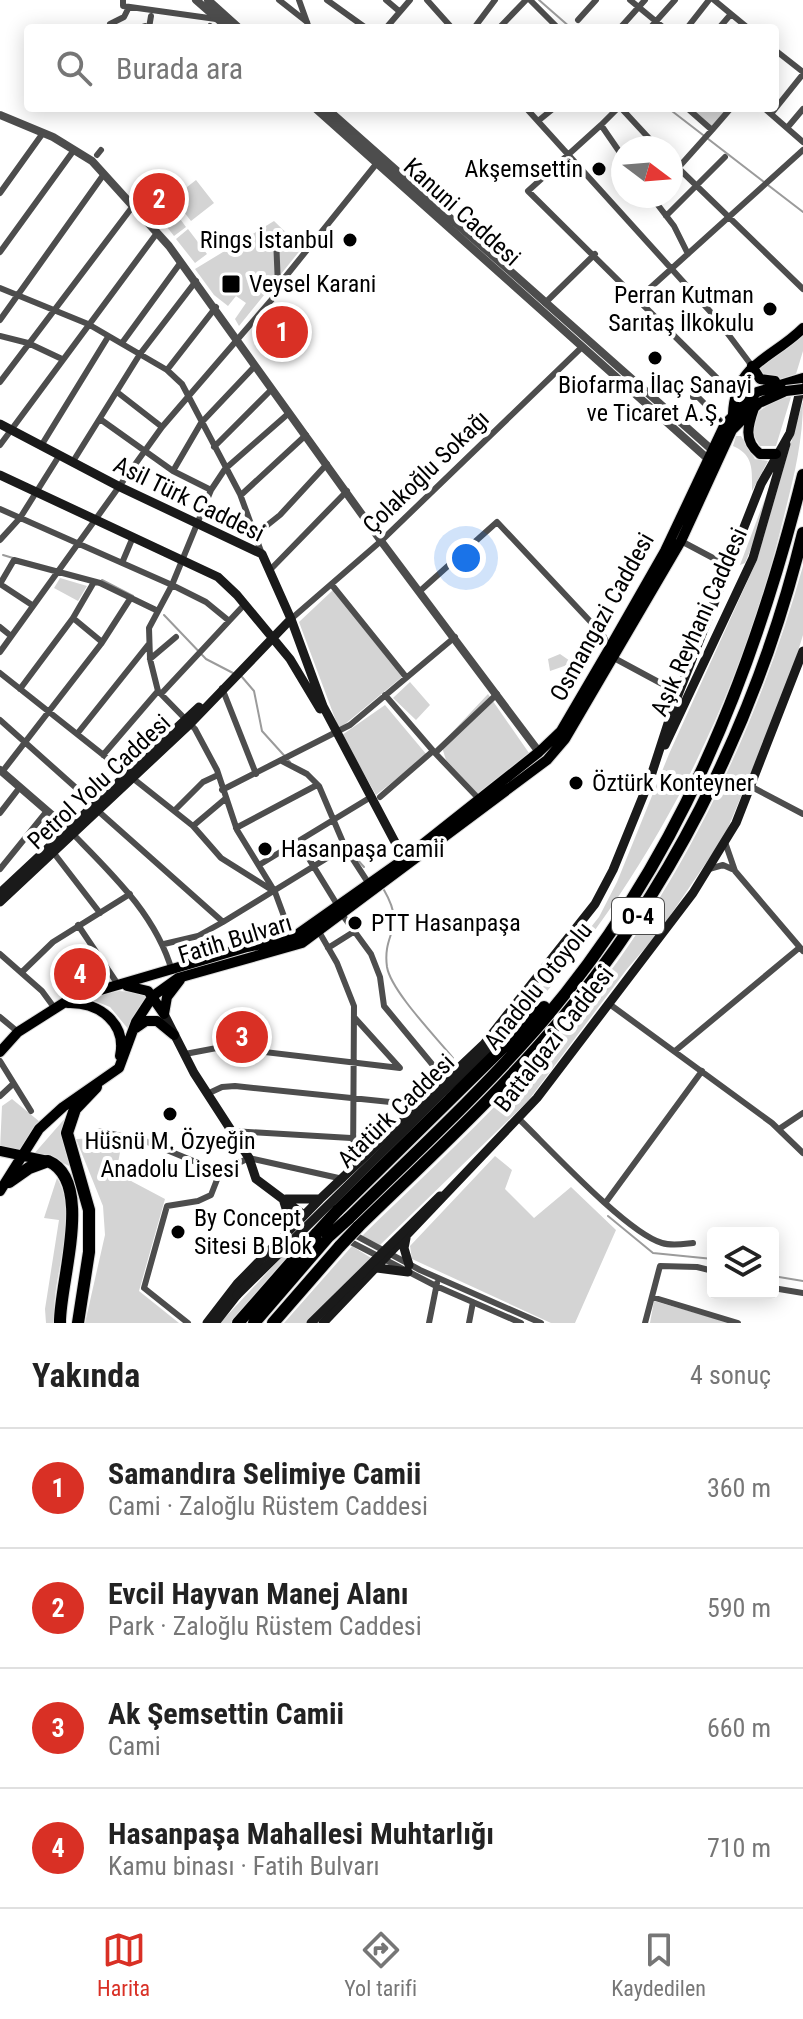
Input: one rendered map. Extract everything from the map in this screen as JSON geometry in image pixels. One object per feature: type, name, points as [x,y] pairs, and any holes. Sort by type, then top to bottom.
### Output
[{"type":"highway","name":"Anadolu Otoyolu","points":[[274,1323],[340,1246],[348,1219],[473,1096],[553,1008],[623,914],[686,805],[719,735],[775,585],[803,475]]},
{"type":"highway","name":"Anadolu Otoyolu","points":[[254,1323],[322,1235],[348,1219],[475,1114],[544,1040],[615,951],[648,901],[718,770],[756,686],[803,533]]},
{"type":"highway","points":[[77,1322],[89,1252],[89,1220],[67,1133],[75,1109],[102,1083]]},
{"type":"highway","points":[[4,1187],[29,1168],[48,1161],[60,1168],[68,1183],[72,1216],[60,1323]]},
{"type":"highway","points":[[238,1323],[322,1235]]},
{"type":"main road","points":[[733,414],[737,384],[752,366],[803,328]]},
{"type":"main road","points":[[752,366],[766,383],[788,385]]},
{"type":"main road","name":"Osmangazi Caddesi","points":[[406,863],[561,731],[681,541],[725,424],[757,392],[803,379]]},
{"type":"main road","name":"Aşık Reyhani Caddesi","points":[[548,964],[602,893],[650,779],[753,558],[803,379]]},
{"type":"main road","name":"Osmangazi Caddesi","points":[[406,863],[547,760],[565,739],[712,455],[754,408],[788,385],[803,389]]},
{"type":"main road","points":[[754,408],[747,427],[752,447],[760,454],[776,454]]},
{"type":"main road","name":"Asil Türk Caddesi","points":[[0,424],[120,487],[262,554],[336,734]]},
{"type":"main road","name":"Aşık Reyhani Caddesi","points":[[650,779],[679,693],[776,454],[790,433]]},
{"type":"main road","name":"Asil Türk Caddesi","points":[[0,475],[218,577],[244,605],[270,642],[290,659],[376,797],[406,863]]},
{"type":"main road","name":"Petrol Yolu Caddesi","points":[[0,892],[129,776],[291,619]]},
{"type":"main road","name":"Battalgazi Caddesi","points":[[323,1323],[518,1118],[707,871],[752,787],[802,657]]},
{"type":"main road","points":[[290,659],[296,662],[305,658]]},
{"type":"main road","name":"Petrol Yolu Caddesi","points":[[0,902],[53,852],[70,831]]},
{"type":"main road","name":"Fatih Bulvarı","points":[[340,910],[369,884],[406,863]]},
{"type":"main road","name":"Fatih Bulvarı","points":[[4,1187],[21,1156],[49,1119],[102,1083],[123,1061],[132,1032],[153,996],[168,983],[293,942],[406,863]]},
{"type":"main road","name":"Fatih Bulvarı","points":[[0,1052],[18,1032],[53,1006],[247,947],[293,942]]},
{"type":"main road","name":"Atatürk Caddesi","points":[[207,1323],[237,1284],[320,1199],[414,1108],[481,1057],[505,1028],[548,964]]},
{"type":"main road","points":[[164,1014],[170,991],[185,975]]},
{"type":"main road","points":[[119,986],[142,988],[153,996],[207,1094],[249,1158],[256,1179],[266,1190],[306,1213]]},
{"type":"main road","points":[[53,1006],[86,1004],[103,1011],[113,1021],[120,1035],[121,1052],[102,1083]]},
{"type":"main road","points":[[132,1032],[152,1020],[165,1024],[174,1035]]},
{"type":"main road","name":"Atatürk Caddesi","points":[[215,1323],[237,1295],[445,1086]]},
{"type":"main road","name":"Battalgazi Caddesi","points":[[311,1323],[490,1150]]},
{"type":"main road","points":[[0,1151],[48,1161]]},
{"type":"main road","points":[[285,1201],[320,1199]]},
{"type":"main road","points":[[285,1201],[289,1218],[286,1235]]},
{"type":"main road","points":[[383,1261],[409,1268],[404,1248],[406,1238]]},
{"type":"street","points":[[196,0],[224,24]]},
{"type":"street","points":[[208,0],[235,24]]},
{"type":"street","points":[[279,0],[307,24]]},
{"type":"street","points":[[299,0],[308,24]]},
{"type":"street","points":[[327,0],[360,24]]},
{"type":"street","points":[[386,0],[399,11]]},
{"type":"street","points":[[390,24],[410,0]]},
{"type":"street","points":[[427,0],[448,24]]},
{"type":"street","points":[[477,24],[492,3],[483,0]]},
{"type":"street","points":[[503,24],[528,0],[554,24]]},
{"type":"street","points":[[578,20],[596,0]]},
{"type":"street","points":[[630,0],[659,24]]},
{"type":"street","points":[[623,24],[645,0]]},
{"type":"street","points":[[653,24],[675,0]]},
{"type":"street","points":[[691,24],[712,0],[743,24]]},
{"type":"street","points":[[115,23],[124,17],[125,4],[218,19]]},
{"type":"street","points":[[722,24],[731,14]]},
{"type":"street","points":[[146,24],[151,16]]},
{"type":"street","points":[[779,53],[803,73],[779,104]]},
{"type":"street","points":[[779,60],[782,56]]},
{"type":"street","points":[[787,128],[803,109]]},
{"type":"street","name":"Kanuni Caddesi","points":[[320,112],[712,455]]},
{"type":"street","name":"Kanuni Caddesi","points":[[330,112],[545,303],[585,344]]},
{"type":"street","points":[[530,112],[672,269],[752,366]]},
{"type":"street","points":[[538,121],[549,112]]},
{"type":"street","points":[[615,112],[528,191],[734,395]]},
{"type":"street","points":[[623,112],[645,136]]},
{"type":"street","points":[[690,112],[708,134]]},
{"type":"street","points":[[683,162],[727,112]]},
{"type":"street","points":[[769,112],[803,142]]},
{"type":"street","points":[[2,119],[43,133],[74,150],[97,155],[104,174],[157,233],[216,307],[254,367],[539,752]]},
{"type":"street","points":[[601,125],[611,140]]},
{"type":"street","points":[[0,193],[43,133]]},
{"type":"street","points":[[0,252],[74,150]]},
{"type":"street","points":[[639,298],[803,150]]},
{"type":"street","points":[[666,216],[725,157]]},
{"type":"street","points":[[278,286],[377,163]]},
{"type":"street","points":[[683,173],[803,289]]},
{"type":"street","points":[[0,320],[104,174]]},
{"type":"street","points":[[0,382],[133,206]]},
{"type":"street","points":[[660,208],[688,254]]},
{"type":"street","points":[[0,445],[157,233]]},
{"type":"street","points":[[0,652],[54,573],[98,520],[162,427],[280,290],[276,238]]},
{"type":"street","points":[[545,303],[595,254]]},
{"type":"street","points":[[122,343],[181,262]]},
{"type":"street","points":[[72,463],[140,354],[196,281]]},
{"type":"street","points":[[0,288],[88,324],[167,370],[188,394],[240,495],[262,554]]},
{"type":"street","points":[[167,370],[216,307]]},
{"type":"street","points":[[0,336],[28,343],[62,359]]},
{"type":"street","points":[[41,446],[108,337]]},
{"type":"street","name":"Çolakoğlu Sokağı","points":[[291,619],[381,541],[585,344]]},
{"type":"street","points":[[173,471],[201,423],[254,367]]},
{"type":"street","points":[[214,447],[271,390]]},
{"type":"street","points":[[117,392],[162,427]]},
{"type":"street","points":[[697,397],[725,424]]},
{"type":"street","points":[[289,413],[225,469],[211,490],[172,585],[149,628],[148,645],[160,692],[187,721],[218,775],[236,828],[275,892],[293,942]]},
{"type":"street","points":[[100,419],[173,471],[211,490]]},
{"type":"street","points":[[240,495],[306,435]]},
{"type":"street","points":[[0,540],[20,518],[59,456]]},
{"type":"street","points":[[255,535],[280,515],[327,464]]},
{"type":"street","points":[[270,570],[347,491]]},
{"type":"street","points":[[0,509],[172,585],[206,602],[228,620]]},
{"type":"street","points":[[420,591],[497,522],[603,635],[612,653],[679,693]]},
{"type":"street","points":[[122,563],[133,537]]},
{"type":"street","points":[[681,541],[730,567]]},
{"type":"street","points":[[32,605],[0,584],[14,560],[94,582],[158,611]]},
{"type":"street","points":[[20,689],[73,618],[94,582]]},
{"type":"street","points":[[332,585],[406,677]]},
{"type":"street","points":[[130,599],[102,642],[1,771],[70,831],[130,894],[164,944],[172,971]]},
{"type":"street","points":[[103,755],[244,605]]},
{"type":"street","points":[[73,618],[102,642]]},
{"type":"street","points":[[0,627],[11,636]]},
{"type":"street","points":[[150,659],[176,637]]},
{"type":"street","points":[[222,790],[336,734],[455,637]]},
{"type":"street","points":[[77,734],[148,645]]},
{"type":"street","points":[[0,673],[193,826],[221,858],[275,892]]},
{"type":"street","points":[[222,688],[256,774]]},
{"type":"street","points":[[259,865],[376,797],[434,752],[497,694]]},
{"type":"street","points":[[385,695],[479,799]]},
{"type":"street","points":[[0,720],[223,922]]},
{"type":"street","points":[[285,759],[317,785],[336,819],[345,847],[369,884]]},
{"type":"street","points":[[174,811],[203,782],[218,775]]},
{"type":"street","points":[[236,828],[317,785]]},
{"type":"street","points":[[0,813],[20,787]]},
{"type":"street","points":[[752,787],[803,814]]},
{"type":"street","points":[[193,826],[225,799]]},
{"type":"street","points":[[0,869],[47,811]]},
{"type":"street","points":[[298,841],[371,954],[380,977],[384,1006],[445,1086]]},
{"type":"street","points":[[675,1051],[801,950],[735,871],[725,842]]},
{"type":"street","points":[[164,944],[198,936],[345,847]]},
{"type":"street","points":[[53,852],[100,913]]},
{"type":"street","points":[[707,871],[723,865],[735,871]]},
{"type":"street","points":[[22,972],[53,942],[130,894]]},
{"type":"street","points":[[78,925],[119,986]]},
{"type":"street","points":[[316,928],[354,1006],[353,1168]]},
{"type":"street","points":[[328,948],[355,931]]},
{"type":"street","points":[[0,954],[22,972],[53,1006]]},
{"type":"street","points":[[608,1003],[779,1129],[803,1153]]},
{"type":"street","points":[[0,1017],[18,1032]]},
{"type":"street","points":[[185,1054],[222,1047],[400,1068],[354,1017]]},
{"type":"street","points":[[0,1061],[31,1111]]},
{"type":"street","points":[[606,1202],[702,1071]]},
{"type":"street","points":[[0,1096],[13,1084]]},
{"type":"street","points":[[207,1094],[222,1087],[235,1086],[400,1103],[414,1108]]},
{"type":"street","points":[[779,1129],[803,1113]]},
{"type":"street","points":[[518,1118],[606,1202],[657,1241],[672,1245],[693,1243]]},
{"type":"street","points":[[98,1131],[145,1141],[220,1172]]},
{"type":"street","points":[[230,1131],[351,1138],[374,1148]]},
{"type":"street","points":[[188,1323],[144,1288],[167,1206],[198,1201],[211,1195],[220,1172],[249,1158],[343,1179]]},
{"type":"street","points":[[306,1213],[383,1261],[409,1268],[521,1323]]},
{"type":"street","points":[[645,1323],[660,1266],[707,1270]]},
{"type":"street","points":[[429,1323],[438,1282]]},
{"type":"street","points":[[438,1282],[541,1323]]},
{"type":"street","points":[[779,1289],[803,1293]]},
{"type":"street","points":[[652,1297],[738,1323]]},
{"type":"street","points":[[469,1323],[473,1302]]},
{"type":"shaded area","points":[[695,112],[725,112],[712,127]]},
{"type":"shaded area","points":[[196,180],[214,203],[191,221],[173,198]]},
{"type":"shaded area","points":[[172,208],[186,227],[174,236],[159,217]]},
{"type":"shaded area","points":[[274,221],[302,248],[239,326],[235,319],[246,303],[236,296],[228,306],[214,295],[195,269]]},
{"type":"shaded area","points":[[188,229],[207,254],[195,263],[176,239]]},
{"type":"shaded area","points":[[803,334],[803,351],[796,374],[771,382],[757,368]]},
{"type":"shaded area","points":[[791,397],[776,446],[760,446],[752,433],[755,414],[778,398]]},
{"type":"shaded area","points":[[803,401],[796,467],[760,603],[735,674],[705,743],[632,876],[589,939],[542,998],[491,1052],[599,917],[617,882],[669,754],[757,560]]},
{"type":"shaded area","points":[[736,436],[741,436],[755,459],[768,461],[752,491],[748,459],[733,446]]},
{"type":"shaded area","points":[[775,472],[761,525],[745,563],[740,565]]},
{"type":"shaded area","points":[[803,566],[803,635],[788,684],[725,835],[659,932],[627,969],[528,1101],[380,1245],[362,1236],[521,1079],[587,1002],[628,946],[701,826],[731,763],[759,698]]},
{"type":"shaded area","points":[[60,578],[87,586],[78,601],[54,588]]},
{"type":"shaded area","points":[[333,590],[402,677],[339,729],[299,622]]},
{"type":"shaded area","points":[[560,654],[573,663],[550,671],[548,659]]},
{"type":"shaded area","points":[[410,682],[430,705],[416,720],[393,698]]},
{"type":"shaded area","points":[[488,694],[529,753],[478,794],[446,760],[441,744]]},
{"type":"shaded area","points":[[385,705],[427,755],[376,795],[342,735]]},
{"type":"shaded area","points":[[119,991],[143,993],[149,997],[129,1030],[110,1007],[87,998]]},
{"type":"shaded area","points":[[12,1099],[40,1122],[21,1153],[0,1149],[2,1106]]},
{"type":"shaded area","points":[[67,1116],[69,1166],[47,1155],[33,1155]]},
{"type":"shaded area","points":[[123,1137],[116,1173],[165,1199],[139,1291],[179,1323],[85,1323],[105,1235],[103,1206],[76,1139]]},
{"type":"shaded area","points":[[495,1156],[512,1170],[505,1189],[534,1218],[571,1187],[616,1230],[575,1323],[551,1323],[412,1259],[410,1246]]},
{"type":"shaded area","points":[[57,1178],[64,1194],[66,1230],[56,1287],[55,1323],[46,1323],[45,1309],[59,1220],[44,1218]]},
{"type":"shaded area","points":[[301,1242],[233,1323],[220,1323],[292,1246]]},
{"type":"shaded area","points":[[352,1246],[371,1258],[307,1323],[284,1323]]},
{"type":"shaded area","points":[[654,1301],[731,1323],[650,1323]]},
{"type":"waterway","points":[[539,0],[566,24]]},
{"type":"waterway","points":[[673,112],[803,212]]},
{"type":"waterway","points":[[3,555],[13,558]]},
{"type":"waterway","points":[[102,580],[133,596]]},
{"type":"waterway","points":[[164,615],[206,659],[233,673]]},
{"type":"waterway","points":[[242,677],[254,691],[262,731],[290,762]]},
{"type":"waterway","points":[[355,857],[364,867]]},
{"type":"waterway","points":[[384,890],[391,903],[394,922],[386,955],[390,977],[405,1001],[453,1058]]},
{"type":"waterway","points":[[608,1216],[653,1253],[707,1258]]},
{"type":"waterway","points":[[779,1277],[803,1281]]},
{"type":"place","name":"Akşemsettin","points":[[599,169]]},
{"type":"place","name":"Evcil Hayvan Manej Alanı","points":[[159,199]]},
{"type":"place","name":"Rings İstanbul","points":[[350,240]]},
{"type":"place","name":"Veysel Karani","points":[[231,284]]},
{"type":"place","name":"Perran Kutman Sarıtaş İlkokulu","points":[[770,309]]},
{"type":"place","name":"Samandıra Selimiye Camii","points":[[282,332]]},
{"type":"place","name":"Biofarma İlaç Sanayi ve Ticaret A.Ş.","points":[[655,358]]},
{"type":"place","name":"Öztürk Konteyner","points":[[576,783]]},
{"type":"place","name":"Hasanpaşa camii","points":[[265,849]]},
{"type":"place","name":"PTT Hasanpaşa","points":[[355,923]]},
{"type":"place","name":"Hasanpaşa Mahallesi Muhtarlığı","points":[[80,974]]},
{"type":"place","name":"Ak Şemsettin Camii","points":[[242,1037]]},
{"type":"place","name":"Hüsnü M. Özyeğin Anadolu Lisesi","points":[[170,1114]]},
{"type":"place","name":"By Concept Sitesi B Blok","points":[[178,1232]]}]
